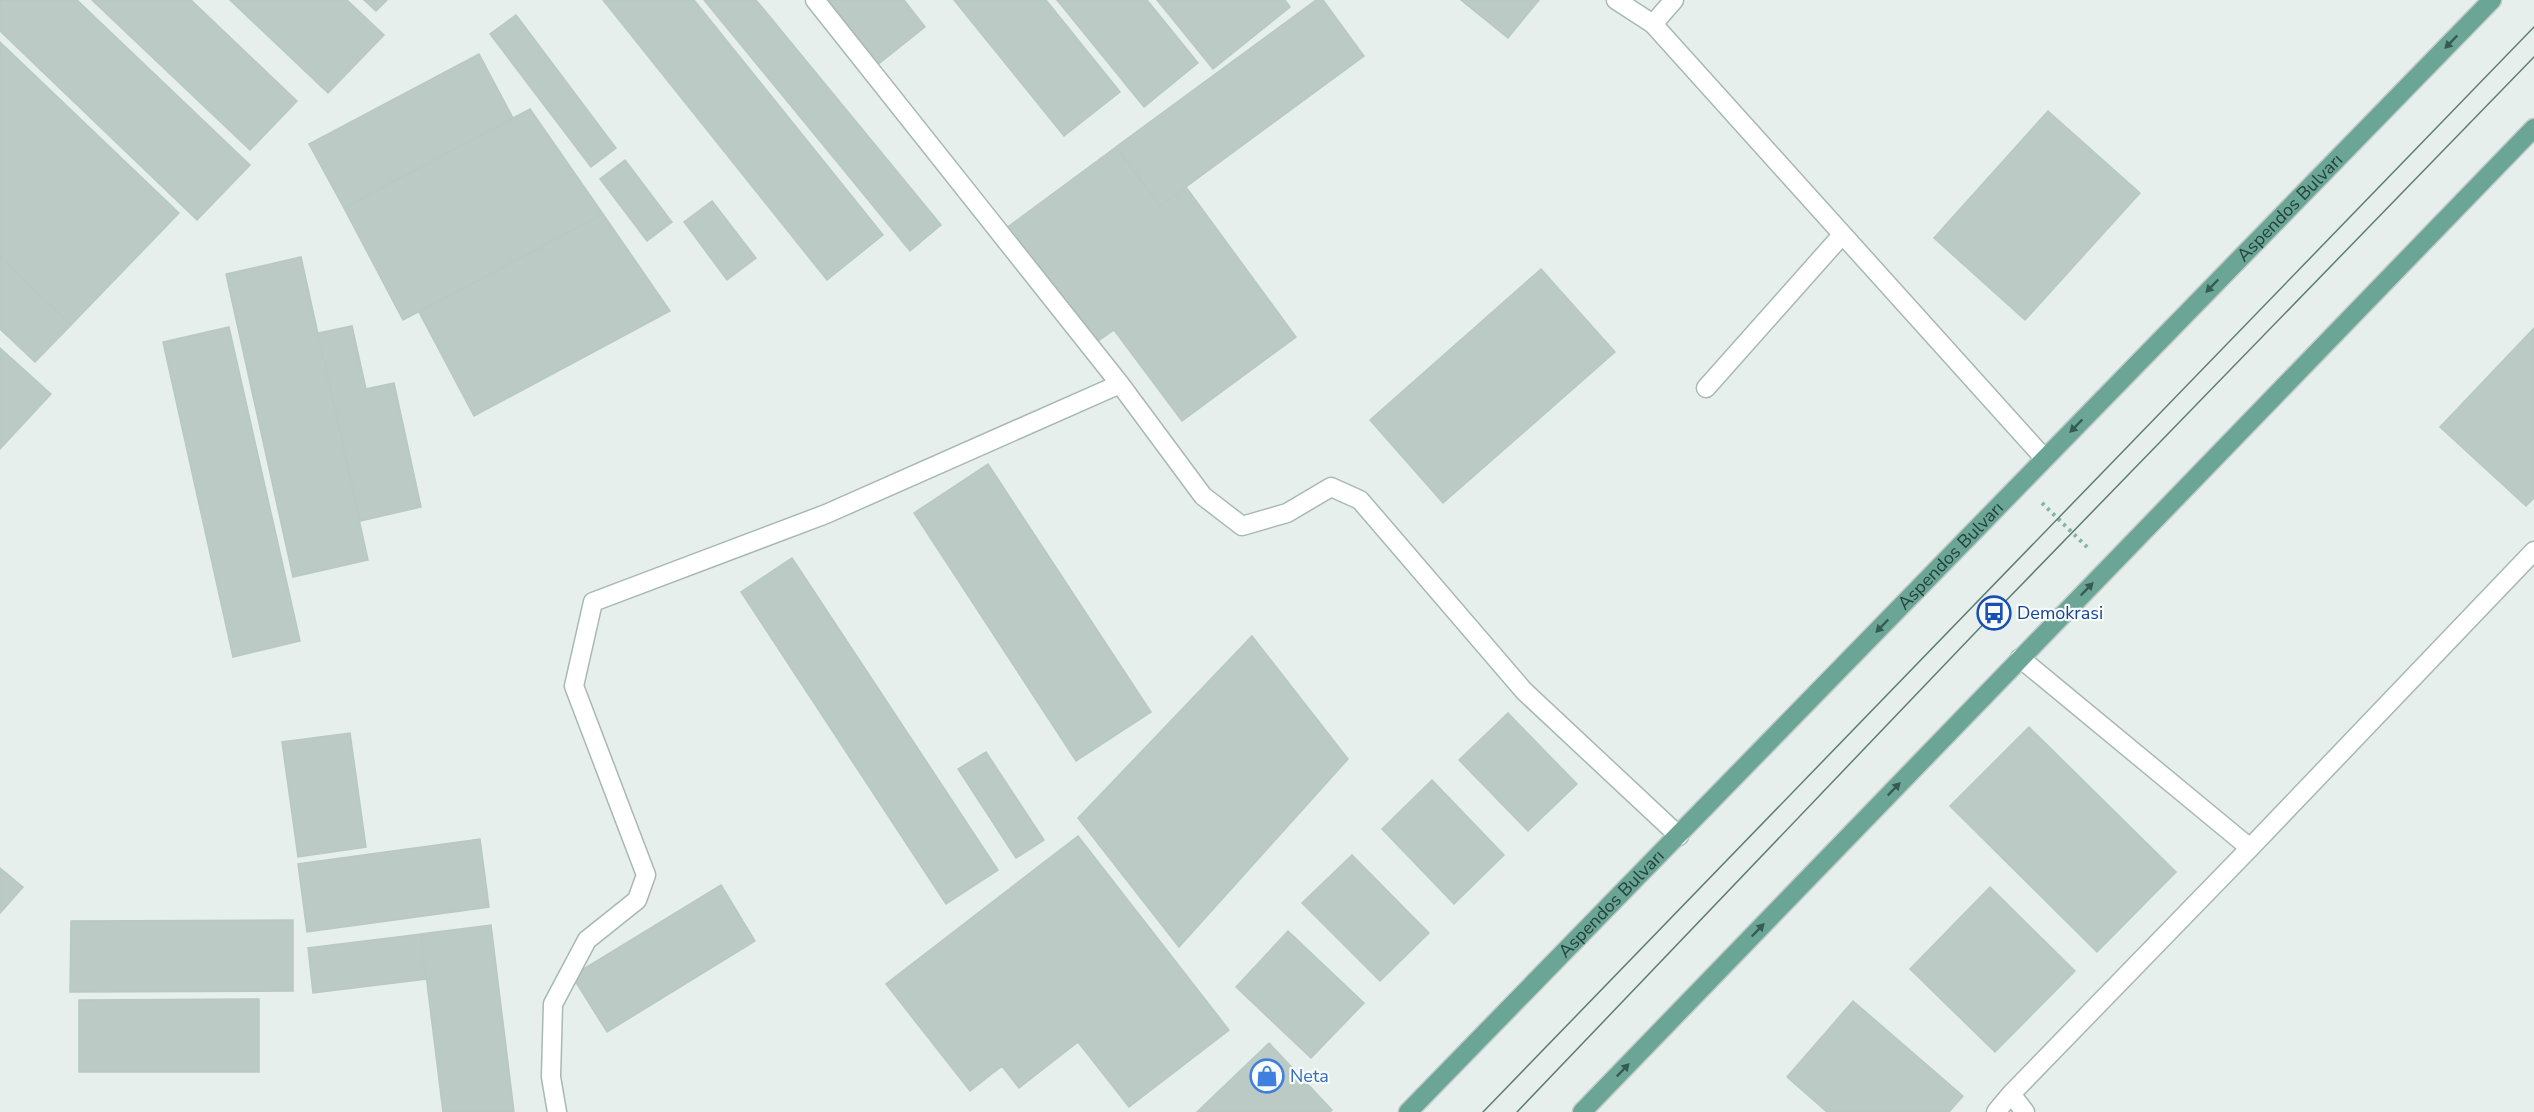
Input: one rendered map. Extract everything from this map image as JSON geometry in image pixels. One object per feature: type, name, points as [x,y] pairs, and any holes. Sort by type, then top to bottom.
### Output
[{"type":"main road","name":"Aspendos Bulvarı","points":[[1408,1112],[2492,0]]},
{"type":"main road","points":[[1582,1112],[2534,128]]},
{"type":"street","points":[[815,0],[1120,384],[1203,496],[1242,526],[1287,513],[1331,487],[1360,500],[1524,691],[1679,836]]},
{"type":"street","points":[[1616,0],[1653,24],[2044,458]]},
{"type":"street","points":[[1653,24],[1674,0]]},
{"type":"street","points":[[1706,388],[1842,235]]},
{"type":"street","points":[[557,1112],[552,1077],[553,1004],[587,940],[637,900],[646,875],[574,686],[593,602],[826,514],[1120,384]]},
{"type":"street","points":[[1996,1112],[2534,551]]},
{"type":"street","points":[[2020,658],[2250,848]]},
{"type":"street","points":[[2011,1094],[2025,1112]]},
{"type":"path","points":[[2021,482],[2107,568]]},
{"type":"building","points":[[0,0],[77,0],[250,165],[197,220],[0,31]]},
{"type":"building","points":[[92,0],[191,0],[297,101],[250,150]]},
{"type":"building","points":[[230,0],[347,0],[384,35],[328,93]]},
{"type":"building","points":[[364,0],[387,0],[376,11]]},
{"type":"building","points":[[603,0],[694,0],[883,235],[827,280]]},
{"type":"building","points":[[704,0],[756,0],[941,225],[910,251]]},
{"type":"building","points":[[822,0],[904,0],[925,27],[876,66]]},
{"type":"building","points":[[954,0],[1046,0],[1120,92],[1064,136]]},
{"type":"building","points":[[1057,0],[1147,0],[1198,63],[1144,107]]},
{"type":"building","points":[[1157,0],[1285,0],[1290,7],[1213,69]]},
{"type":"building","points":[[1316,0],[1323,0],[1364,56],[1160,206],[1116,147]]},
{"type":"building","points":[[1461,0],[1539,0],[1508,38]]},
{"type":"building","points":[[516,15],[616,148],[591,167],[490,34]]},
{"type":"building","points":[[0,42],[179,213],[71,325],[0,257]]},
{"type":"building","points":[[479,54],[513,118],[344,208],[309,144]]},
{"type":"building","points":[[530,109],[603,214],[403,320],[344,208]]},
{"type":"building","points":[[2048,111],[2140,193],[2025,320],[1934,238]]},
{"type":"building","points":[[1116,147],[1160,206],[1186,187],[1296,337],[1182,421],[1114,330],[1091,346],[1005,229]]},
{"type":"building","points":[[625,160],[672,222],[647,241],[600,179]]},
{"type":"building","points":[[712,201],[756,258],[727,280],[684,222]]},
{"type":"building","points":[[603,214],[670,311],[474,416],[419,312]]},
{"type":"building","points":[[0,257],[71,325],[35,362],[0,329]]},
{"type":"building","points":[[301,257],[368,560],[293,577],[226,274]]},
{"type":"building","points":[[1541,269],[1615,352],[1443,503],[1370,420]]},
{"type":"building","points":[[352,326],[366,389],[394,383],[421,507],[360,521],[318,333]]},
{"type":"building","points":[[229,327],[300,641],[233,657],[163,342]]},
{"type":"building","points":[[2534,328],[2534,498],[2526,506],[2440,427]]},
{"type":"building","points":[[0,348],[51,394],[0,449]]},
{"type":"building","points":[[988,464],[1151,712],[1076,761],[914,513]]},
{"type":"building","points":[[792,558],[998,870],[946,904],[741,592]]},
{"type":"building","points":[[1252,636],[1348,759],[1179,947],[1078,818]]},
{"type":"building","points":[[1508,713],[1577,784],[1528,831],[1459,760]]},
{"type":"building","points":[[2029,727],[2176,872],[2097,952],[1950,806]]},
{"type":"building","points":[[350,733],[366,847],[298,857],[282,742]]},
{"type":"building","points":[[986,752],[1044,840],[1016,858],[958,769]]},
{"type":"building","points":[[1432,780],[1504,855],[1454,904],[1382,829]]},
{"type":"building","points":[[1078,836],[1229,1030],[1129,1107],[1078,1042],[1019,1088],[1002,1066],[970,1091],[886,984]]},
{"type":"building","points":[[480,839],[489,907],[307,932],[298,864]]},
{"type":"building","points":[[1352,855],[1429,933],[1380,981],[1302,903]]},
{"type":"building","points":[[0,868],[23,887],[0,913]]},
{"type":"building","points":[[721,885],[755,941],[607,1032],[572,976]]},
{"type":"building","points":[[1990,887],[2075,971],[1995,1052],[1910,969]]},
{"type":"building","points":[[293,920],[293,991],[70,992],[71,921]]},
{"type":"building","points":[[491,925],[514,1112],[443,1112],[421,934]]},
{"type":"building","points":[[1288,931],[1364,1003],[1311,1058],[1236,987]]},
{"type":"building","points":[[421,934],[426,979],[313,993],[308,948]]},
{"type":"building","points":[[259,999],[259,1072],[79,1072],[79,1000]]},
{"type":"building","points":[[1853,1001],[1963,1096],[1949,1112],[1827,1112],[1787,1077]]},
{"type":"building","name":"Neta","points":[[1269,1043],[1332,1110],[1330,1112],[1197,1112]]},
{"type":"tram line","points":[[1483,1112],[2534,27]]},
{"type":"tram line","points":[[1517,1112],[1994,613],[2534,57]]},
{"type":"place","name":"Demokrasi","points":[[1994,613]]},
{"type":"place","name":"Neta","points":[[1267,1076]]}]
